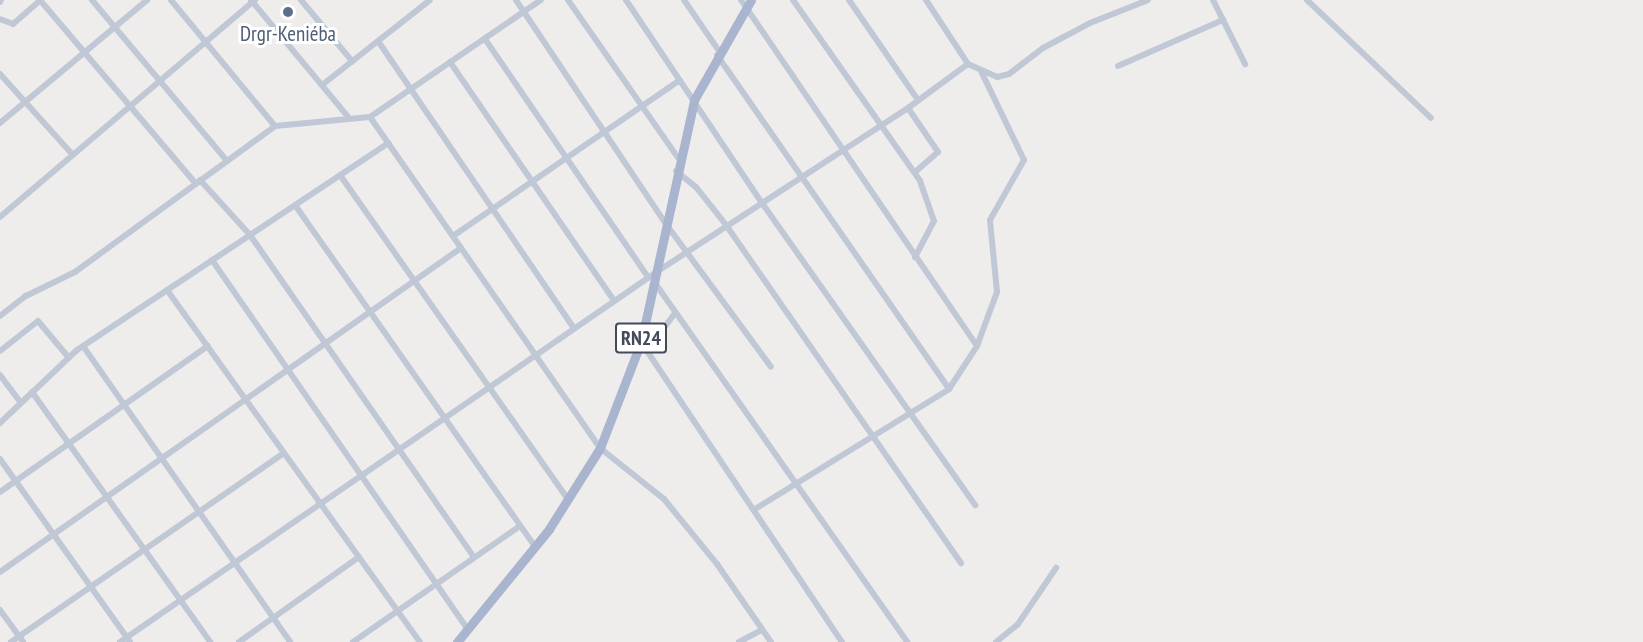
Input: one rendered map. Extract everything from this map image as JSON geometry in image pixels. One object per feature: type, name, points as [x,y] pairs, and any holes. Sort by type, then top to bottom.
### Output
[{"type":"main road","name":"RN24","points":[[458,642],[535,546],[568,500],[600,448],[640,342],[651,280],[658,271],[676,171],[694,100],[746,2]]},
{"type":"street","points":[[0,19],[13,24],[40,0],[130,106],[198,182],[250,235],[474,557]]},
{"type":"street","points":[[92,0],[227,161]]},
{"type":"street","points":[[0,123],[27,104],[147,0]]},
{"type":"street","points":[[171,0],[274,126]]},
{"type":"street","points":[[301,0],[352,61]]},
{"type":"street","points":[[322,85],[430,0]]},
{"type":"street","points":[[516,0],[666,224],[688,250],[771,367]]},
{"type":"street","points":[[0,316],[26,296],[75,273],[274,126],[348,117],[370,117],[541,0]]},
{"type":"street","points":[[567,0],[640,108],[679,159]]},
{"type":"street","points":[[626,0],[762,203],[975,505]]},
{"type":"street","points":[[684,0],[802,177],[949,389]]},
{"type":"street","points":[[793,0],[879,126],[915,172],[934,221],[915,257]]},
{"type":"street","points":[[849,0],[918,100]]},
{"type":"street","points":[[926,0],[968,64],[982,73],[997,77],[1009,74],[1043,48],[1090,23],[1148,0]]},
{"type":"street","points":[[1213,0],[1245,64]]},
{"type":"street","points":[[1307,0],[1431,118]]},
{"type":"street","points":[[0,217],[253,1],[348,117]]},
{"type":"street","points":[[746,2],[842,151],[977,346]]},
{"type":"street","points":[[1118,66],[1223,20]]},
{"type":"street","points":[[485,39],[651,280],[906,642]]},
{"type":"street","points":[[378,41],[574,328]]},
{"type":"street","points":[[450,62],[614,301]]},
{"type":"street","points":[[658,271],[908,108],[968,64]]},
{"type":"street","points":[[755,510],[875,438],[949,389],[977,346],[997,292],[990,220],[1024,154],[982,73]]},
{"type":"street","points":[[0,74],[73,154]]},
{"type":"street","points":[[453,236],[681,80]]},
{"type":"street","points":[[908,108],[938,152],[915,172]]},
{"type":"street","points":[[370,117],[600,448],[664,500],[717,564],[771,642]]},
{"type":"street","points":[[0,423],[83,346],[388,143]]},
{"type":"street","points":[[676,171],[696,187],[726,225],[961,563]]},
{"type":"street","points":[[340,175],[568,500]]},
{"type":"street","points":[[295,205],[535,546]]},
{"type":"street","points":[[0,572],[461,248]]},
{"type":"street","points":[[212,260],[468,630]]},
{"type":"street","points":[[120,642],[128,640],[181,600],[574,328],[651,280]]},
{"type":"street","points":[[167,290],[420,642]]},
{"type":"street","points":[[647,351],[675,313]]},
{"type":"street","points":[[0,351],[38,321],[69,358]]},
{"type":"street","points":[[640,342],[842,642]]},
{"type":"street","points":[[83,346],[290,642]]},
{"type":"street","points":[[0,492],[208,346]]},
{"type":"street","points":[[0,375],[21,403]]},
{"type":"street","points":[[32,392],[210,642]]},
{"type":"street","points":[[11,642],[21,639],[91,587],[284,453]]},
{"type":"street","points":[[0,459],[128,640]]},
{"type":"street","points":[[353,642],[520,526]]},
{"type":"street","points":[[239,642],[359,557]]},
{"type":"street","points":[[996,642],[1018,624],[1056,568]]},
{"type":"street","points":[[0,610],[21,639]]},
{"type":"street","points":[[739,642],[762,630]]},
{"type":"place","name":"Drgr-Keniéba","points":[[288,12]]}]
